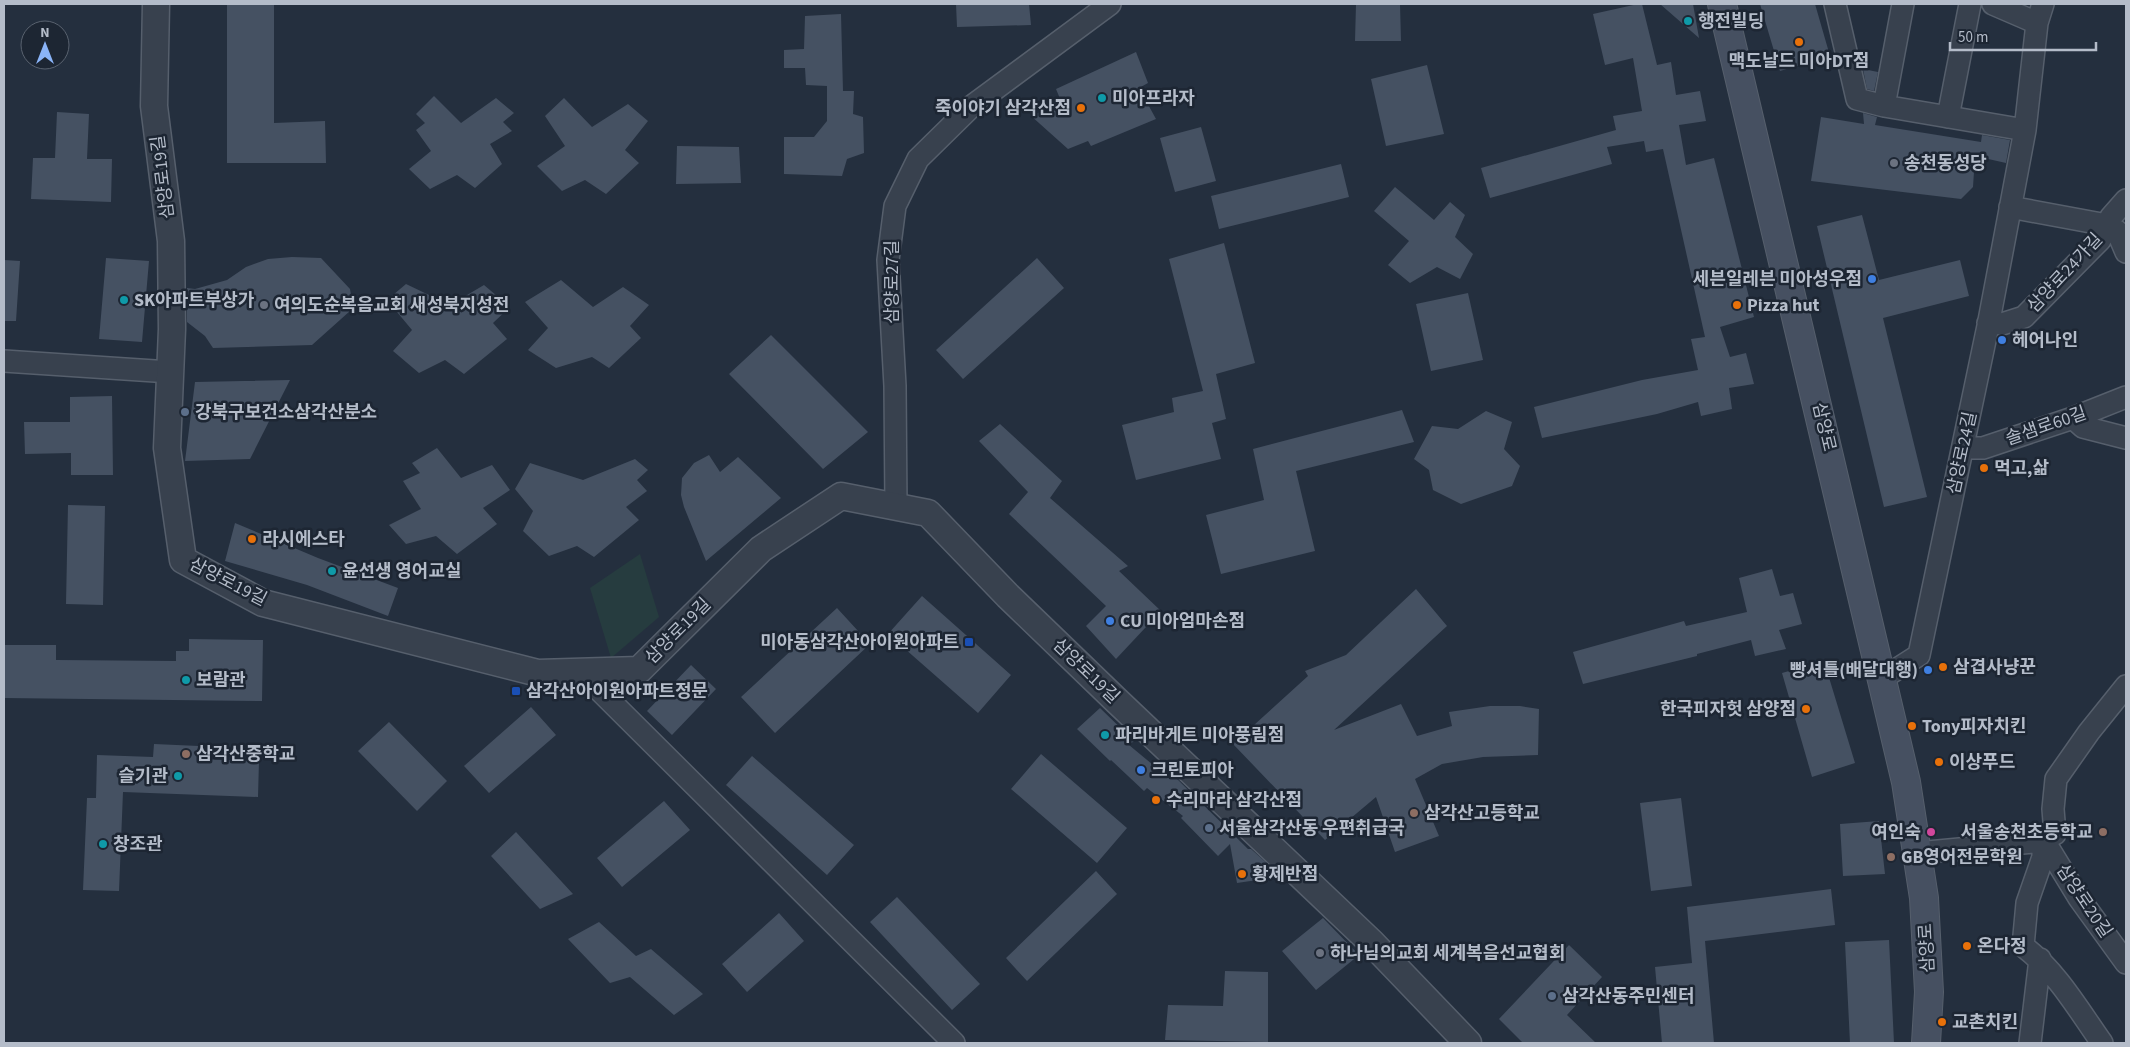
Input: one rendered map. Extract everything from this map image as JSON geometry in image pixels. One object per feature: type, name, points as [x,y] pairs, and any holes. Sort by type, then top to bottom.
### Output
[{"type":"main road","name":"삼양로","points":[[1722,4],[1883,678],[1906,782],[1924,898],[1929,992],[1926,1043]]},
{"type":"street","name":"삼양로19길","points":[[156,4],[154,106],[171,241],[172,329],[167,448],[183,560],[263,602],[538,673],[640,670],[761,549],[841,496],[928,513],[1008,596],[1110,695],[1372,943],[1468,1043]]},
{"type":"street","name":"삼양로27길","points":[[896,507],[895,386],[888,260],[895,206],[918,159],[972,106],[1110,4]]},
{"type":"street","points":[[1834,4],[1856,99],[1884,106],[2024,130]]},
{"type":"street","points":[[1884,106],[1903,4]]},
{"type":"street","points":[[1948,117],[1970,4]]},
{"type":"street","points":[[1994,4],[2040,13]]},
{"type":"street","name":"삼양로24길","points":[[1883,678],[1919,655],[1964,448],[2010,208],[2024,130],[2040,13]]},
{"type":"street","name":"삼양로24가길","points":[[1988,323],[2002,324],[2024,317],[2100,240],[2107,225],[2126,200]]},
{"type":"street","points":[[2010,208],[2107,225],[2117,231],[2126,252]]},
{"type":"street","points":[[4,361],[170,372]]},
{"type":"street","name":"솔샘로60길","points":[[1964,448],[1983,448],[2073,418],[2126,397]]},
{"type":"street","points":[[2073,418],[2083,427],[2126,438]]},
{"type":"street","points":[[580,671],[954,1043]]},
{"type":"street","points":[[1917,853],[2034,842],[2056,834],[2053,808],[2056,779],[2089,732],[2126,686]]},
{"type":"street","points":[[2043,839],[2043,857],[2027,903],[2023,946],[2040,959],[2058,980],[2102,1043]]},
{"type":"street","name":"삼양로20길","points":[[2043,839],[2079,898],[2126,963]]},
{"type":"street","points":[[2030,1043],[2040,959]]},
{"type":"green space","points":[[640,554],[659,617],[611,658],[590,588]]},
{"type":"building","points":[[227,4],[274,4],[274,123],[325,121],[326,163],[227,163]]},
{"type":"building","points":[[956,4],[1029,4],[1031,25],[957,27]]},
{"type":"building","points":[[1356,4],[1400,4],[1401,41],[1355,41]]},
{"type":"building","points":[[1642,4],[1657,65],[1671,62],[1676,95],[1700,91],[1706,121],[1679,125],[1686,165],[1714,158],[1754,317],[1720,327],[1730,357],[1746,353],[1754,384],[1729,388],[1732,409],[1701,416],[1698,402],[1657,414],[1542,438],[1534,407],[1642,380],[1698,370],[1691,339],[1705,337],[1663,149],[1646,152],[1644,141],[1607,147],[1612,164],[1490,198],[1481,168],[1616,130],[1613,116],[1642,111],[1633,58],[1605,65],[1593,14]]},
{"type":"building","name":"행전빌딩","points":[[1660,4],[1693,4],[1699,38]]},
{"type":"building","name":"맥도날드 미아DT점","points":[[1760,4],[1815,4],[1830,56],[1780,71]]},
{"type":"building","points":[[841,14],[843,91],[854,91],[853,114],[863,117],[864,153],[847,159],[842,176],[784,174],[784,137],[814,137],[827,121],[827,86],[806,85],[805,68],[784,68],[784,50],[804,49],[805,16]]},
{"type":"building","name":"미아프라자","points":[[1136,52],[1148,83],[1139,88],[1156,119],[1091,146],[1088,141],[1068,149],[1030,115],[1063,106],[1056,89]]},
{"type":"building","points":[[1427,65],[1444,134],[1386,146],[1371,79]]},
{"type":"building","points":[[1863,69],[1878,72],[1874,91],[1867,89]]},
{"type":"building","points":[[434,96],[461,123],[496,98],[514,113],[503,122],[512,131],[490,144],[502,164],[475,188],[457,175],[430,189],[409,169],[431,151],[416,130],[425,123],[416,114]]},
{"type":"building","points":[[564,98],[592,127],[628,104],[648,121],[625,150],[639,163],[606,194],[585,180],[562,191],[537,166],[565,146],[545,116]]},
{"type":"building","points":[[57,112],[89,114],[87,159],[112,159],[111,202],[31,199],[33,158],[55,158]]},
{"type":"building","name":"송천동성당","points":[[1863,113],[1877,117],[1875,125],[1981,142],[1982,135],[2010,140],[2006,163],[1975,156],[1973,187],[1961,199],[1811,181],[1821,117],[1864,124]]},
{"type":"building","points":[[1201,127],[1216,181],[1175,192],[1160,138]]},
{"type":"building","points":[[677,146],[739,147],[741,183],[676,184]]},
{"type":"building","points":[[1341,164],[1349,197],[1219,229],[1211,196]]},
{"type":"building","points":[[1395,187],[1434,220],[1450,202],[1465,215],[1455,237],[1473,254],[1460,279],[1437,267],[1410,283],[1388,265],[1409,241],[1374,211]]},
{"type":"building","points":[[1862,215],[1879,280],[1960,260],[1969,296],[1883,318],[1927,497],[1884,507],[1817,226]]},
{"type":"building","points":[[1224,243],[1255,363],[1216,374],[1226,419],[1212,423],[1221,459],[1136,480],[1122,425],[1174,412],[1172,398],[1203,391],[1169,259]]},
{"type":"building","name":"여의도순복음교회 새성북지성전","points":[[292,257],[321,258],[350,289],[352,300],[350,311],[312,345],[213,348],[205,336],[187,322],[187,288],[195,289],[227,280],[246,267],[268,259]]},
{"type":"building","name":"SK아파트부상가","points":[[106,258],[149,261],[142,342],[99,339]]},
{"type":"building","points":[[1037,258],[1064,288],[963,379],[936,350]]},
{"type":"building","points":[[4,260],[20,261],[16,321],[4,321]]},
{"type":"building","points":[[561,280],[593,307],[623,287],[649,305],[630,326],[641,338],[609,368],[592,357],[556,368],[528,350],[548,328],[525,302]]},
{"type":"building","points":[[406,284],[450,305],[484,285],[510,307],[493,323],[507,339],[464,374],[445,360],[419,373],[393,351],[412,330],[387,300]]},
{"type":"building","points":[[1468,293],[1483,360],[1431,371],[1416,304]]},
{"type":"building","points":[[771,335],[868,432],[823,469],[729,374]]},
{"type":"building","name":"강북구보건소삼각산분소","points":[[290,380],[250,459],[185,461],[195,382]]},
{"type":"building","points":[[112,396],[113,475],[71,475],[71,453],[25,454],[24,422],[70,422],[70,397]]},
{"type":"building","points":[[1402,410],[1414,442],[1296,471],[1315,551],[1221,574],[1206,515],[1264,500],[1253,449]]},
{"type":"building","points":[[1486,411],[1512,422],[1504,449],[1520,466],[1512,486],[1461,504],[1433,490],[1429,470],[1414,459],[1432,426],[1458,429]]},
{"type":"building","points":[[1000,424],[1062,481],[1050,498],[1128,566],[1119,571],[1161,611],[1116,659],[1086,626],[1106,606],[1009,514],[1028,492],[979,441]]},
{"type":"building","points":[[437,448],[461,478],[492,465],[510,490],[483,508],[497,524],[457,554],[436,536],[406,544],[389,525],[421,509],[403,481],[420,473],[412,463]]},
{"type":"building","points":[[709,455],[720,472],[738,457],[781,498],[706,561],[681,495],[682,478],[694,463]]},
{"type":"building","points":[[635,459],[648,470],[637,480],[647,491],[626,507],[639,520],[594,557],[577,546],[549,556],[523,531],[533,511],[515,489],[530,463],[583,480]]},
{"type":"building","points":[[68,505],[105,506],[103,605],[66,604]]},
{"type":"building","points":[[235,523],[318,558],[398,588],[388,616],[307,585],[225,561]]},
{"type":"building","points":[[1772,569],[1780,596],[1793,593],[1802,624],[1779,630],[1786,649],[1755,656],[1751,640],[1697,654],[1697,656],[1583,684],[1573,652],[1684,621],[1686,626],[1747,612],[1739,578]]},
{"type":"building","name":"삼각산고등학교","points":[[1416,589],[1447,626],[1334,730],[1401,704],[1417,736],[1452,726],[1449,712],[1490,706],[1520,706],[1539,709],[1538,755],[1483,757],[1442,764],[1415,779],[1439,836],[1395,852],[1376,797],[1325,840],[1233,744],[1308,676],[1305,671],[1346,655]]},
{"type":"building","points":[[922,596],[1011,675],[978,713],[888,634]]},
{"type":"building","points":[[837,608],[870,644],[775,733],[741,697]]},
{"type":"building","name":"보람관","points":[[189,639],[263,640],[262,701],[4,698],[4,645],[56,645],[56,660],[176,661],[176,651],[189,651]]},
{"type":"building","points":[[1824,661],[1855,763],[1812,777],[1782,673]]},
{"type":"building","points":[[691,665],[716,689],[672,735],[647,711]]},
{"type":"building","points":[[531,707],[556,735],[489,793],[464,766]]},
{"type":"building","points":[[1100,708],[1134,741],[1129,745],[1170,779],[1173,775],[1248,849],[1251,849],[1270,866],[1271,878],[1237,883],[1230,844],[1218,856],[1181,818],[1183,816],[1147,788],[1144,791],[1077,729]]},
{"type":"building","points":[[389,722],[447,781],[417,811],[358,751]]},
{"type":"building","name":"슬기관","points":[[154,744],[199,746],[198,759],[259,761],[258,797],[123,792],[119,891],[83,890],[87,798],[96,798],[97,755],[153,757]]},
{"type":"building","points":[[1041,754],[1127,828],[1097,863],[1011,789]]},
{"type":"building","points":[[752,756],[854,845],[827,875],[726,785]]},
{"type":"building","points":[[1681,798],[1692,886],[1651,891],[1640,803]]},
{"type":"building","points":[[664,801],[690,830],[622,887],[597,858]]},
{"type":"building","points":[[1879,821],[1885,874],[1843,876],[1840,824]]},
{"type":"building","points":[[516,832],[573,894],[540,909],[491,856]]},
{"type":"building","points":[[1096,871],[1117,894],[1027,981],[1006,958]]},
{"type":"building","points":[[1831,889],[1835,925],[1705,941],[1714,1043],[1662,1043],[1655,967],[1692,963],[1687,907]]},
{"type":"building","points":[[897,897],[980,984],[952,1010],[870,922]]},
{"type":"building","points":[[779,913],[804,941],[747,992],[722,964]]},
{"type":"building","name":"하나님의교회 세계복음선교협회","points":[[1323,918],[1359,955],[1316,990],[1282,951]]},
{"type":"building","points":[[599,922],[636,956],[651,949],[703,994],[674,1015],[630,977],[610,983],[568,939]]},
{"type":"building","points":[[1889,940],[1894,1043],[1850,1043],[1845,942]]},
{"type":"building","name":"삼각산동주민센터","points":[[1569,945],[1602,977],[1567,1015],[1596,1043],[1523,1043],[1499,1019]]},
{"type":"building","points":[[1225,971],[1268,972],[1268,1042],[1165,1040],[1168,1005],[1223,1006]]},
{"type":"place","name":"행전빌딩","points":[[1688,21]]},
{"type":"place","name":"맥도날드 미아DT점","points":[[1799,42]]},
{"type":"place","name":"미아프라자","points":[[1102,98]]},
{"type":"place","name":"죽이야기 삼각산점","points":[[1081,108]]},
{"type":"place","name":"송천동성당","points":[[1894,163]]},
{"type":"place","name":"세븐일레븐 미아성우점","points":[[1872,279]]},
{"type":"place","name":"SK아파트부상가","points":[[124,300]]},
{"type":"place","name":"여의도순복음교회 새성북지성전","points":[[264,305]]},
{"type":"place","name":"Pizza hut","points":[[1737,305]]},
{"type":"place","name":"헤어나인","points":[[2002,340]]},
{"type":"place","name":"강북구보건소삼각산분소","points":[[185,412]]},
{"type":"place","name":"먹고,삶","points":[[1984,468]]},
{"type":"place","name":"라시에스타","points":[[252,539]]},
{"type":"place","name":"윤선생 영어교실","points":[[332,571]]},
{"type":"place","name":"CU 미아엄마손점","points":[[1110,621]]},
{"type":"place","name":"미아동삼각산아이원아파트","points":[[969,642]]},
{"type":"place","name":"삼겹사냥꾼","points":[[1943,667]]},
{"type":"place","name":"빵셔틀(배달대행)","points":[[1928,670]]},
{"type":"place","name":"보람관","points":[[186,680]]},
{"type":"place","name":"삼각산아이원아파트정문","points":[[516,691]]},
{"type":"place","name":"한국피자헛 삼양점","points":[[1806,709]]},
{"type":"place","name":"Tony피자치킨","points":[[1912,726]]},
{"type":"place","name":"파리바게트 미아풍림점","points":[[1105,735]]},
{"type":"place","name":"삼각산중학교","points":[[186,754]]},
{"type":"place","name":"이상푸드","points":[[1939,762]]},
{"type":"place","name":"크린토피아","points":[[1141,770]]},
{"type":"place","name":"슬기관","points":[[178,776]]},
{"type":"place","name":"수리마라 삼각산점","points":[[1156,800]]},
{"type":"place","name":"삼각산고등학교","points":[[1414,813]]},
{"type":"place","name":"서울삼각산동 우편취급국","points":[[1209,828]]},
{"type":"place","name":"여인숙","points":[[1931,832]]},
{"type":"place","name":"서울송천초등학교","points":[[2103,832]]},
{"type":"place","name":"창조관","points":[[103,844]]},
{"type":"place","name":"GB영어전문학원","points":[[1891,857]]},
{"type":"place","name":"황제반점","points":[[1242,874]]},
{"type":"place","name":"온다정","points":[[1967,946]]},
{"type":"place","name":"하나님의교회 세계복음선교협회","points":[[1320,953]]},
{"type":"place","name":"삼각산동주민센터","points":[[1552,996]]},
{"type":"place","name":"교촌치킨","points":[[1942,1022]]}]
